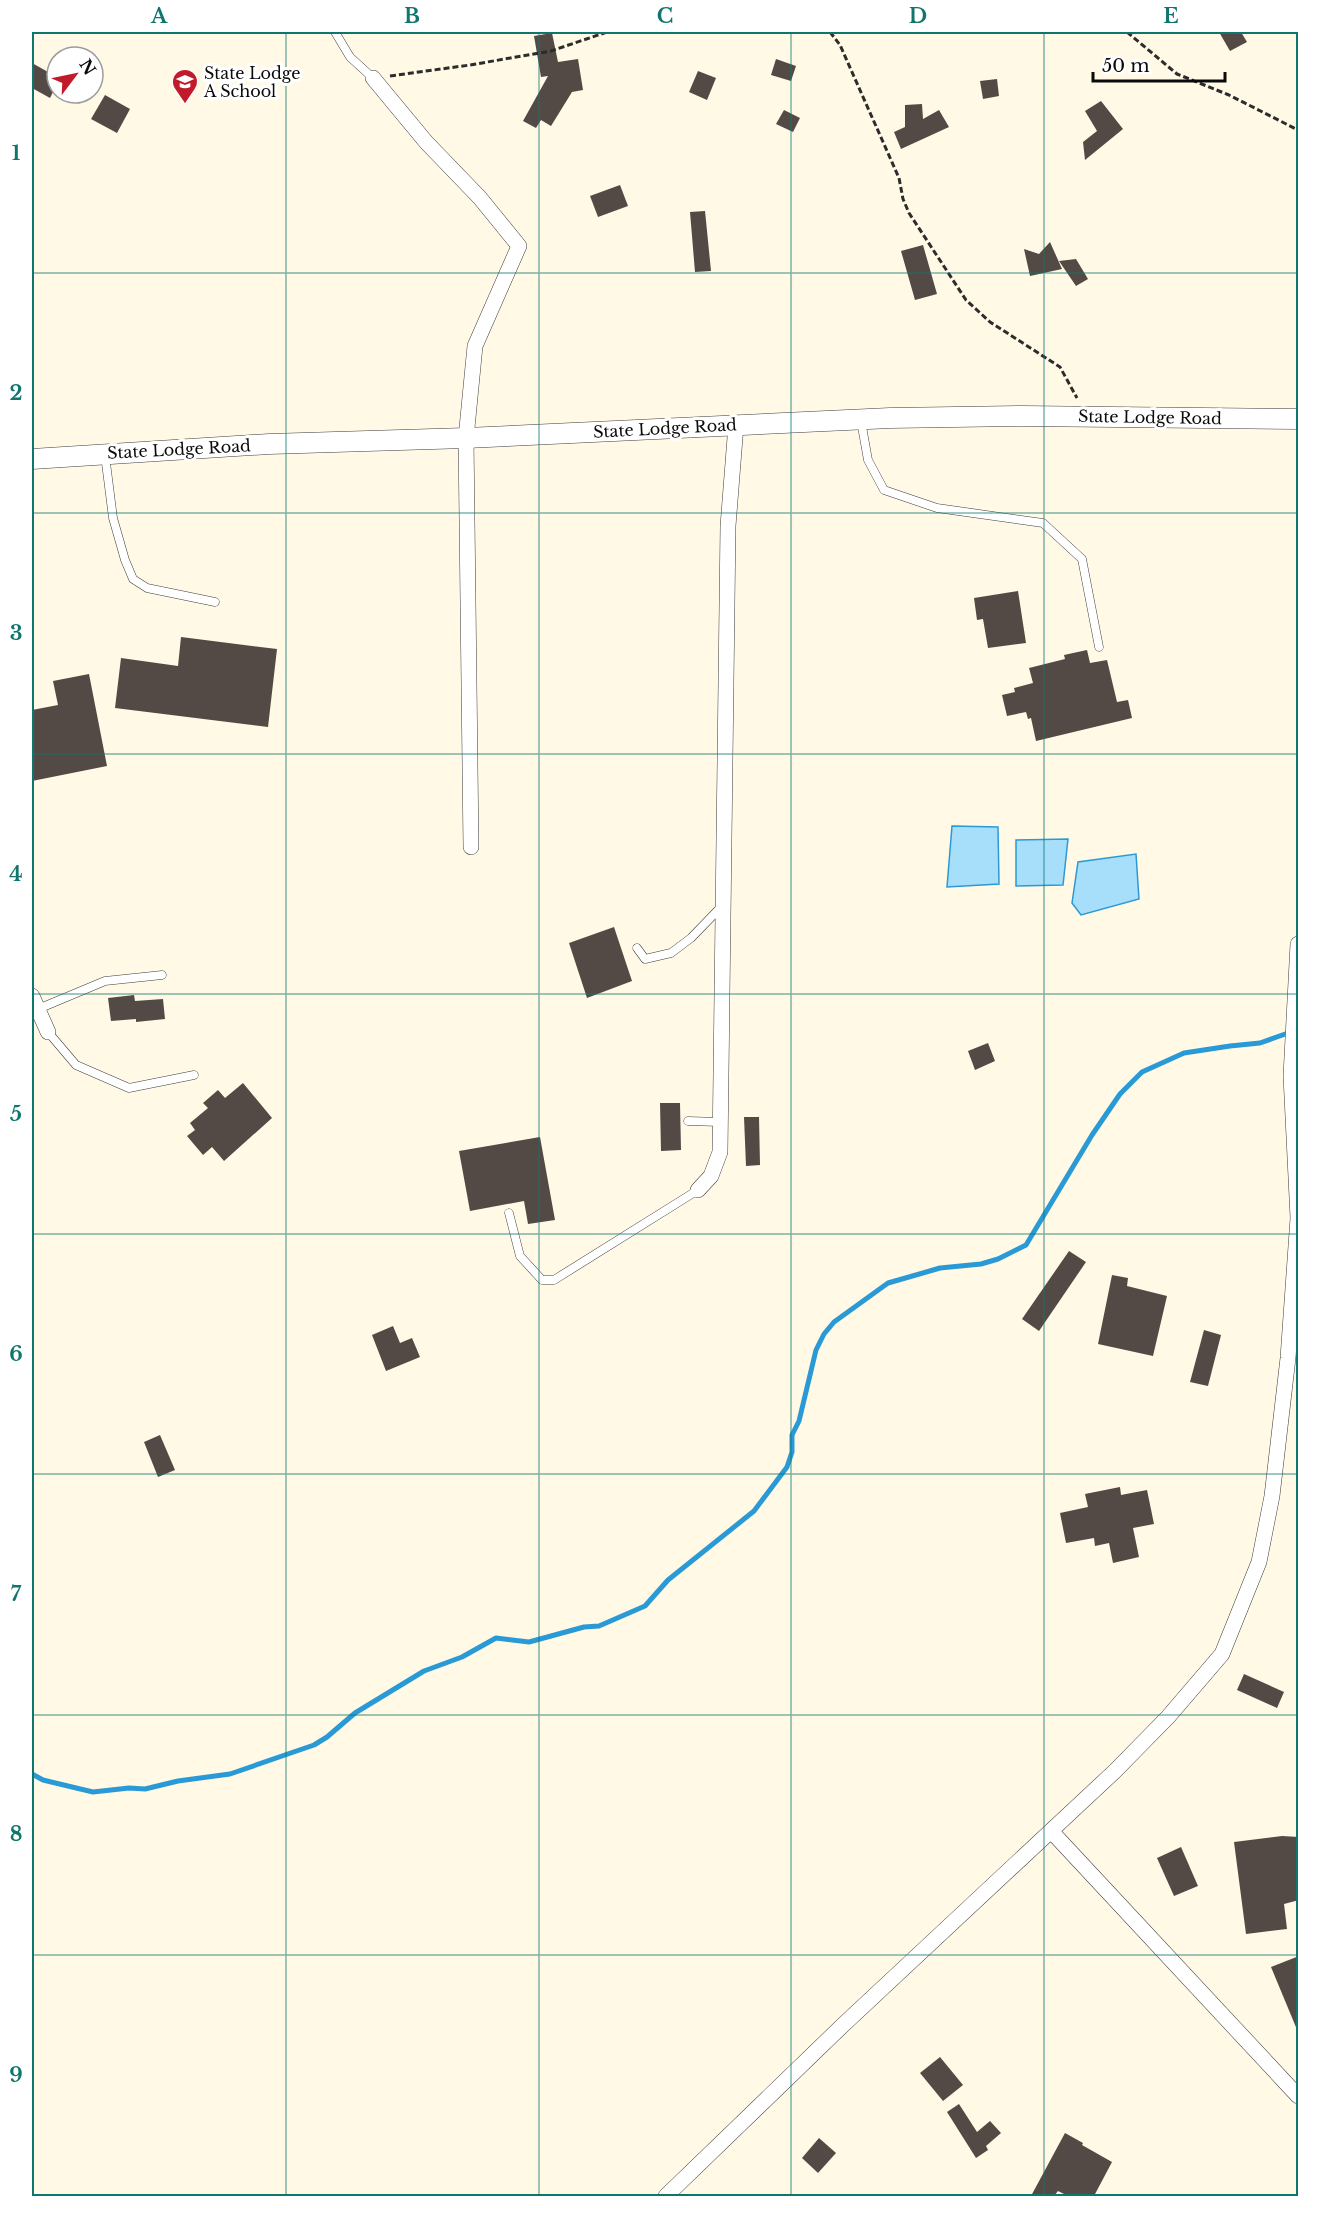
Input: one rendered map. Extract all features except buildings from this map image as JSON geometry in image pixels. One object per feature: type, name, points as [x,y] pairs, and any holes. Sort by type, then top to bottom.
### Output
[{"type":"street","points":[[373,78],[426,142],[480,198],[519,246],[475,346],[466,438],[471,847]]},
{"type":"street","name":"State Lodge Road","points":[[32,459],[268,444],[466,438],[861,419],[1086,417],[1299,419]]},
{"type":"street","points":[[698,1190],[711,1176],[720,1152],[728,526],[736,424]]},
{"type":"street","points":[[666,2196],[843,2025],[1052,1832],[1168,1717],[1222,1654],[1259,1562],[1272,1496],[1288,1358],[1297,1230],[1292,1076],[1299,944]]},
{"type":"street","points":[[35,1003],[48,1032]]},
{"type":"street","points":[[1052,1832],[1299,2096]]},
{"type":"lane","points":[[335,32],[350,57],[373,78]]},
{"type":"lane","points":[[861,419],[868,460],[884,490],[937,508],[1043,523],[1082,560],[1099,646]]},
{"type":"lane","points":[[105,453],[113,518],[124,560],[133,579],[147,588],[215,602]]},
{"type":"lane","points":[[637,948],[645,958],[671,953],[691,938],[722,906]]},
{"type":"lane","points":[[35,1003],[105,981],[162,975]]},
{"type":"lane","points":[[48,1032],[76,1065],[129,1088],[194,1075]]},
{"type":"lane","points":[[688,1121],[720,1122]]},
{"type":"lane","points":[[509,1213],[520,1256],[542,1280],[554,1280],[698,1190]]},
{"type":"path","points":[[373,78],[551,51],[607,32]]},
{"type":"path","points":[[830,32],[840,45],[899,178],[903,199],[909,213],[966,300],[990,322],[1060,367],[1086,417]]},
{"type":"path","points":[[1127,32],[1177,74],[1229,95],[1299,130]]},
{"type":"water","points":[[952,826],[998,827],[999,884],[947,887]]},
{"type":"water","points":[[1068,839],[1063,885],[1016,886],[1016,840]]},
{"type":"water","points":[[1136,854],[1139,899],[1081,915],[1072,903],[1078,862]]},
{"type":"waterway","points":[[32,1774],[43,1780],[93,1792],[129,1788],[145,1789],[178,1781],[230,1774],[314,1745],[355,1713],[424,1671],[462,1657],[496,1638],[529,1642],[584,1627],[599,1626],[645,1606],[668,1580],[754,1511],[787,1467],[792,1452],[792,1435],[799,1421],[816,1350],[824,1334],[834,1322],[888,1283],[940,1268],[981,1264],[998,1259],[1026,1245],[1092,1135],[1120,1094],[1142,1072],[1184,1053],[1260,1043],[1291,1032]]},
{"type":"place","name":"State Lodge A School","points":[[185,105]]}]
